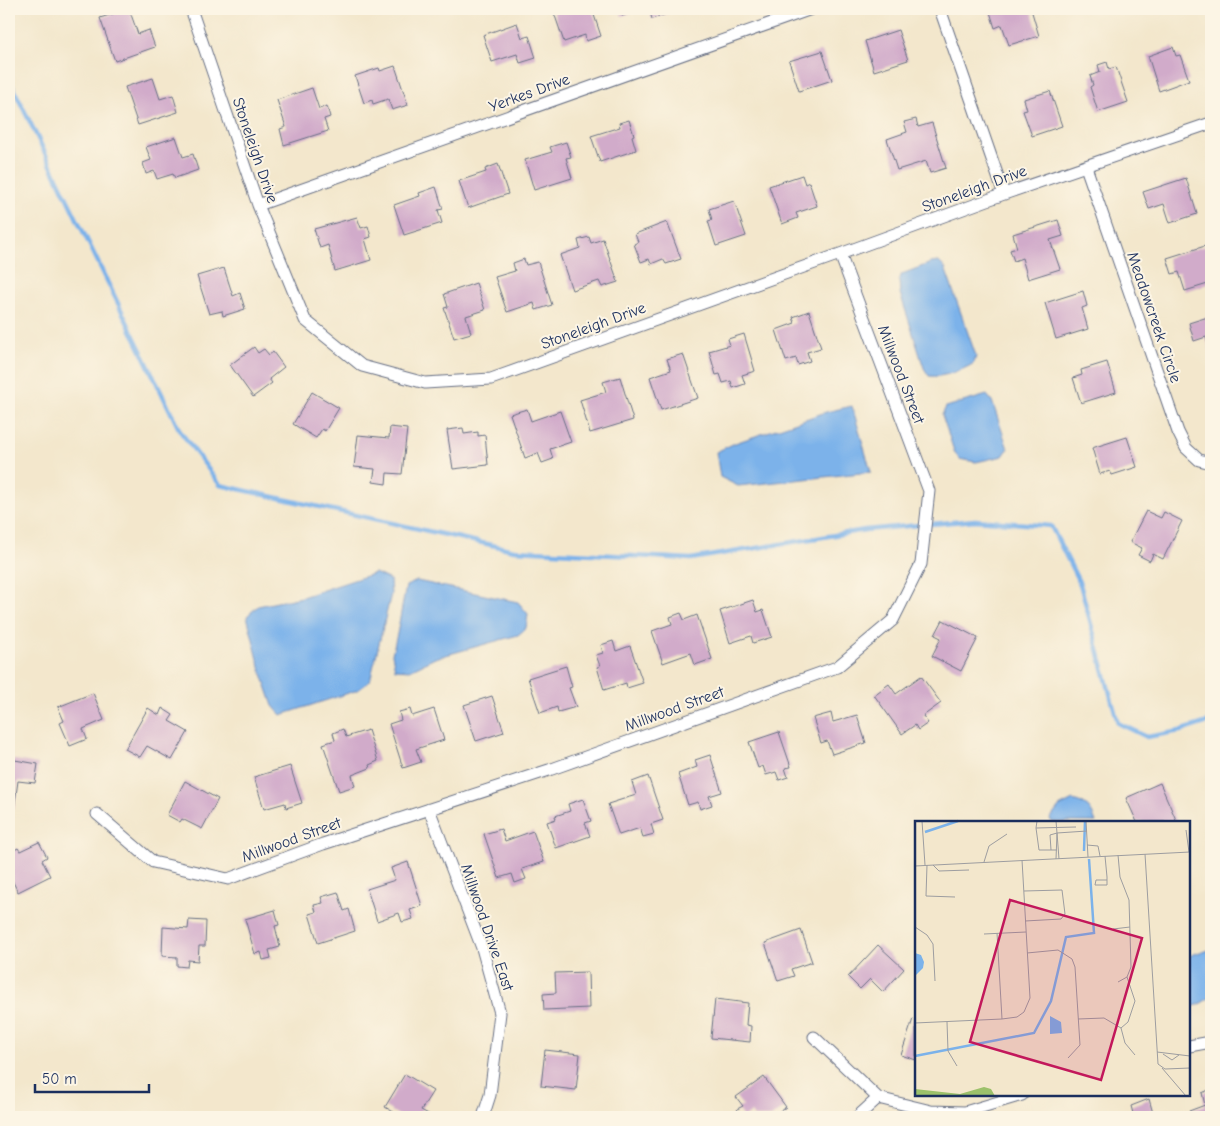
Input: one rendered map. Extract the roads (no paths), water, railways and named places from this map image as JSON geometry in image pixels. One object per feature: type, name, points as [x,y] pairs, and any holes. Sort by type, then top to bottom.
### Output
[{"type":"street","name":"Stoneleigh Drive","points":[[190,9],[258,205],[305,320],[362,366],[425,383],[490,378],[1004,194],[1211,123]]},
{"type":"street","name":"Yerkes Drive","points":[[258,205],[811,9]]},
{"type":"street","points":[[940,9],[1004,194]]},
{"type":"street","name":"Meadowcreek Circle","points":[[1086,167],[1178,432],[1186,448],[1199,460],[1211,462]]},
{"type":"street","name":"Millwood Street","points":[[97,814],[153,862],[228,879],[324,844],[558,766],[837,667],[893,620],[921,564],[929,491],[840,254]]},
{"type":"street","name":"Millwood Drive East","points":[[429,809],[482,948],[500,1013],[490,1095],[483,1117]]},
{"type":"street","points":[[814,1037],[878,1098],[931,1111],[965,1112],[1019,1096]]},
{"type":"street","points":[[1190,1046],[1211,1042]]},
{"type":"street","points":[[857,1117],[878,1098]]},
{"type":"water","points":[[939,262],[945,268],[976,356],[974,363],[965,368],[946,375],[929,376],[924,368],[900,293],[899,280],[902,274],[931,263]]},
{"type":"water","points":[[987,395],[992,401],[1008,449],[1003,456],[976,462],[959,459],[954,451],[942,415],[946,407]]},
{"type":"water","points":[[852,406],[871,472],[738,486],[720,477],[716,452],[735,443],[826,412]]},
{"type":"water","points":[[375,573],[390,580],[391,594],[370,681],[358,690],[281,715],[273,706],[261,671],[247,616],[258,606],[302,597]]},
{"type":"water","points":[[417,581],[518,602],[528,614],[526,628],[518,635],[435,658],[410,670],[395,669],[392,654],[406,586]]},
{"type":"water","points":[[1073,800],[1082,803],[1088,807],[1096,821],[1051,821],[1050,819],[1059,807]]},
{"type":"water","points":[[1211,950],[1211,997],[1198,1005],[1190,1007],[1190,956]]},
{"type":"waterway","points":[[9,79],[180,431],[220,485],[514,550],[691,559],[865,530],[975,520],[1051,526],[1080,584],[1118,723],[1147,737],[1180,731],[1211,721]]}]
